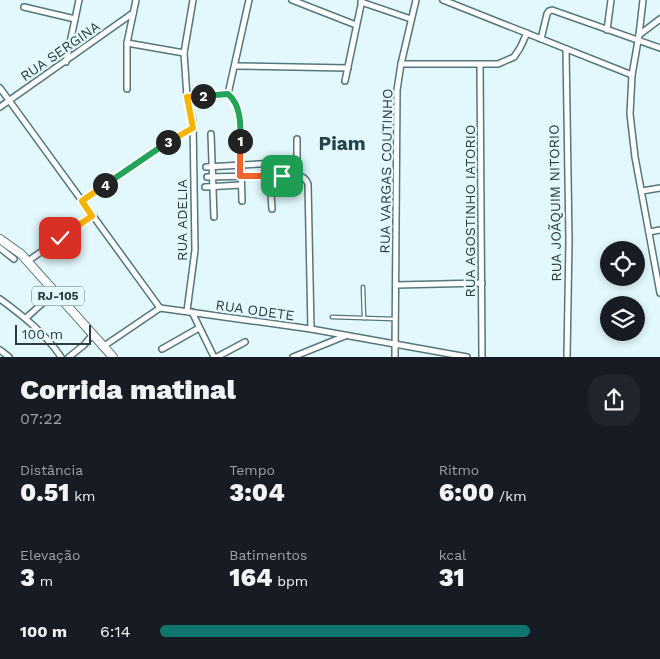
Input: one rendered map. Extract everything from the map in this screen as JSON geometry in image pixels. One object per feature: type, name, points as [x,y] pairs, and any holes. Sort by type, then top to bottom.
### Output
[{"type":"main road","name":"RJ-105","points":[[0,239],[28,261],[113,356]]},
{"type":"street","points":[[66,62],[79,0]]},
{"type":"street","points":[[126,89],[127,43],[136,0]]},
{"type":"street","name":"RUA ADELIA","points":[[189,312],[195,250],[193,128],[187,97],[184,53],[193,0]]},
{"type":"street","points":[[187,97],[218,96],[229,92],[249,0]]},
{"type":"street","points":[[292,0],[356,25]]},
{"type":"street","name":"RUA VARGAS COUTINHO","points":[[395,356],[397,106],[401,64],[416,0]]},
{"type":"street","points":[[443,0],[632,75]]},
{"type":"street","points":[[607,30],[612,0]]},
{"type":"street","points":[[643,0],[632,75],[630,114],[635,157],[658,270],[660,293]]},
{"type":"street","points":[[345,81],[361,1],[411,19]]},
{"type":"street","points":[[24,7],[75,20]]},
{"type":"street","points":[[541,38],[549,11],[552,10],[607,30],[638,38],[660,48]]},
{"type":"street","name":"RUA SERGINA","points":[[0,107],[133,13]]},
{"type":"street","points":[[638,38],[660,19]]},
{"type":"street","points":[[401,64],[498,64],[514,57],[527,33]]},
{"type":"street","points":[[127,43],[184,53]]},
{"type":"street","name":"RUA JOÃQUIM NITORIO","points":[[566,49],[565,106],[569,240],[567,356]]},
{"type":"street","name":"RUA AGOSTINHO IATORIO","points":[[480,65],[482,356]]},
{"type":"street","points":[[235,66],[348,68]]},
{"type":"street","points":[[0,88],[160,308],[104,346]]},
{"type":"street","points":[[82,201],[170,141],[193,128]]},
{"type":"street","points":[[240,130],[240,185],[242,201]]},
{"type":"street","points":[[211,134],[209,167],[213,186],[214,218]]},
{"type":"street","points":[[296,139],[297,176]]},
{"type":"street","points":[[209,167],[297,162]]},
{"type":"street","points":[[269,164],[272,209]]},
{"type":"street","points":[[210,177],[297,176],[303,177],[308,184],[311,329]]},
{"type":"street","points":[[205,187],[240,185]]},
{"type":"street","points":[[642,191],[660,188]]},
{"type":"street","points":[[28,261],[92,216]]},
{"type":"street","points":[[649,232],[660,230]]},
{"type":"street","points":[[0,248],[14,259]]},
{"type":"street","points":[[396,285],[482,283]]},
{"type":"street","points":[[26,318],[54,292]]},
{"type":"street","points":[[0,299],[26,318],[62,356]]},
{"type":"street","name":"RUA ODETE","points":[[160,308],[311,329],[467,356]]},
{"type":"street","points":[[189,312],[216,356],[244,342]]},
{"type":"street","points":[[162,349],[198,328]]},
{"type":"street","points":[[68,356],[84,345],[94,334]]},
{"type":"street","points":[[293,356],[348,335]]},
{"type":"street","points":[[0,350],[9,356]]},
{"type":"lane","points":[[229,92],[238,109],[240,130]]},
{"type":"lane","points":[[363,287],[364,318]]},
{"type":"lane","points":[[332,317],[396,319]]},
{"type":"district","name":"Piam","points":[[342,143]]},
{"type":"route","points":[[60,238],[92,216],[82,201],[170,141],[193,128],[187,97],[228,94],[233,98],[238,109],[241,124],[240,176],[282,176]]}]
